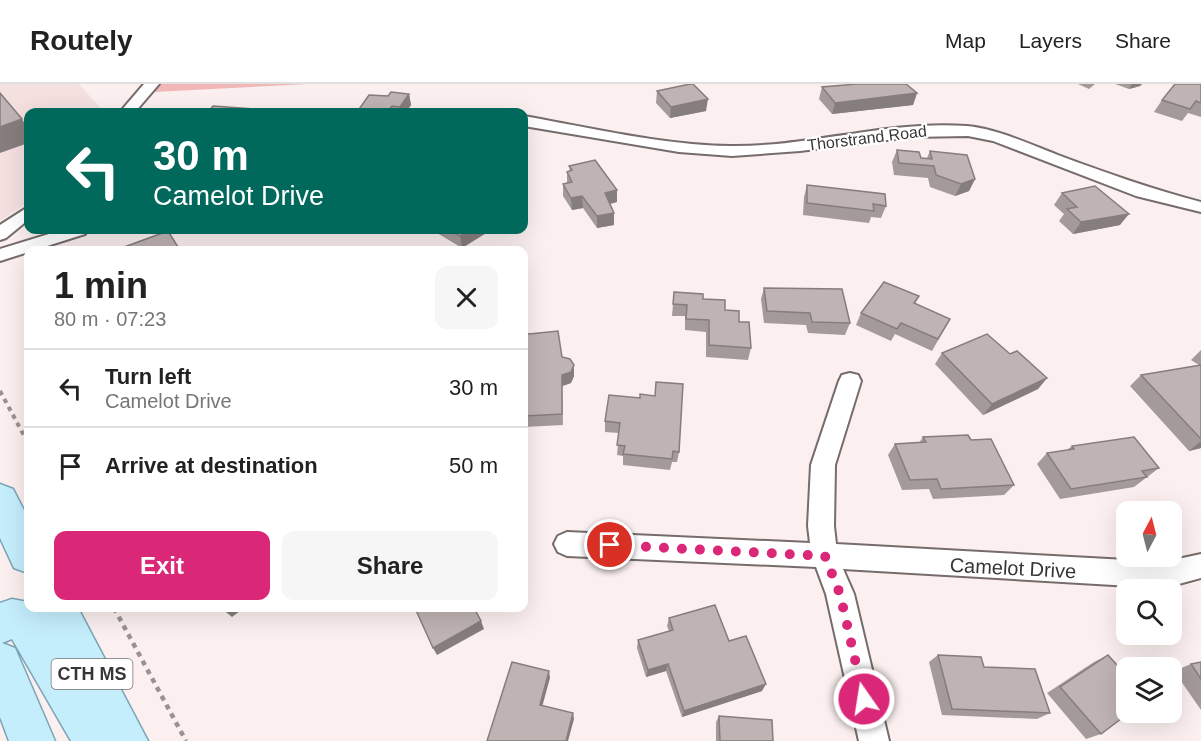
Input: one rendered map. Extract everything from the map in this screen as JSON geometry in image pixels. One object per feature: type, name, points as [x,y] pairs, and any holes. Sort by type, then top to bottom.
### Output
[{"type":"main road","points":[[0,500],[24,547]]},
{"type":"main road","name":"CTH MS","points":[[58,612],[125,741]]},
{"type":"main road","points":[[0,623],[12,619],[27,622],[96,741]]},
{"type":"main road","points":[[0,663],[32,741]]},
{"type":"street","points":[[132,85],[150,87]]},
{"type":"street","points":[[131,108],[150,87]]},
{"type":"street","name":"Thorstrand Road","points":[[528,122],[678,147],[732,150],[800,146],[911,132],[968,131],[1013,143],[1142,192],[1201,207]]},
{"type":"street","points":[[0,234],[24,215]]},
{"type":"street","points":[[29,246],[67,234]]},
{"type":"street","points":[[0,255],[24,248]]},
{"type":"street","points":[[850,381],[823,465],[821,526],[825,556],[840,594],[874,741]]},
{"type":"street","name":"Camelot Drive","points":[[567,544],[1164,575],[1201,566]]},
{"type":"path","points":[[0,391],[24,436]]},
{"type":"path","points":[[116,612],[186,741]]},
{"type":"shaded area","points":[[0,84],[79,84],[100,108],[24,108],[24,205],[0,221]]},
{"type":"shaded area","points":[[160,84],[308,84],[154,92]]},
{"type":"building","points":[[693,84],[708,99],[671,107],[657,91]]},
{"type":"building","points":[[906,84],[917,93],[835,103],[822,87]]},
{"type":"building","points":[[1175,84],[1201,84],[1201,103],[1196,101],[1190,109],[1162,100]]},
{"type":"building","points":[[391,92],[409,94],[400,107],[360,108],[369,95],[388,96]]},
{"type":"building","points":[[0,93],[22,119],[0,127]]},
{"type":"building","points":[[213,106],[240,108],[211,108]]},
{"type":"building","points":[[897,150],[919,152],[921,158],[932,159],[930,151],[967,155],[975,179],[961,184],[936,175],[934,166],[899,163]]},
{"type":"building","points":[[595,160],[617,190],[605,193],[614,213],[597,216],[582,196],[571,198],[563,184],[572,182],[567,172],[572,170],[569,166]]},
{"type":"building","points":[[807,185],[885,194],[886,206],[873,204],[874,211],[807,203]]},
{"type":"building","points":[[1095,186],[1129,214],[1081,222],[1067,209],[1077,207],[1062,193]]},
{"type":"building","points":[[160,234],[170,234],[177,246],[127,246]]},
{"type":"building","points":[[884,282],[919,296],[914,303],[950,319],[938,339],[901,323],[897,329],[861,313]]},
{"type":"building","points":[[764,288],[842,289],[850,323],[812,322],[810,313],[767,311]]},
{"type":"building","points":[[674,292],[703,294],[703,299],[725,300],[725,310],[739,311],[739,322],[749,322],[751,348],[709,345],[709,320],[686,319],[687,305],[673,304]]},
{"type":"building","points":[[558,331],[562,357],[570,359],[574,365],[571,372],[562,375],[562,414],[528,416],[529,334]]},
{"type":"building","points":[[987,334],[1010,354],[1017,351],[1047,378],[992,404],[942,353]]},
{"type":"building","points":[[1201,365],[1201,439],[1141,375]]},
{"type":"building","points":[[656,382],[683,384],[679,452],[673,451],[672,459],[623,454],[625,446],[617,445],[620,423],[605,421],[609,395],[640,398],[640,394],[655,396]]},
{"type":"building","points":[[968,435],[971,440],[991,439],[1014,485],[941,489],[937,479],[910,480],[895,444],[926,442],[923,437]]},
{"type":"building","points":[[1134,437],[1159,468],[1142,471],[1147,477],[1071,489],[1047,453],[1074,449],[1072,446]]},
{"type":"building","points":[[715,605],[729,641],[746,636],[766,684],[684,711],[668,664],[648,670],[638,640],[673,630],[669,618]]},
{"type":"building","points":[[417,612],[476,612],[481,621],[433,648]]},
{"type":"building","points":[[938,655],[981,657],[984,667],[1035,669],[1050,713],[952,709]]},
{"type":"building","points":[[1108,655],[1116,664],[1116,723],[1101,734],[1060,687]]},
{"type":"building","points":[[512,662],[549,671],[540,705],[573,713],[566,741],[487,741]]},
{"type":"building","points":[[1201,662],[1201,679],[1191,664]]},
{"type":"building","points":[[719,716],[772,720],[773,741],[720,741]]},
{"type":"route","points":[[610,545],[825,556],[840,594],[864,699]]}]
